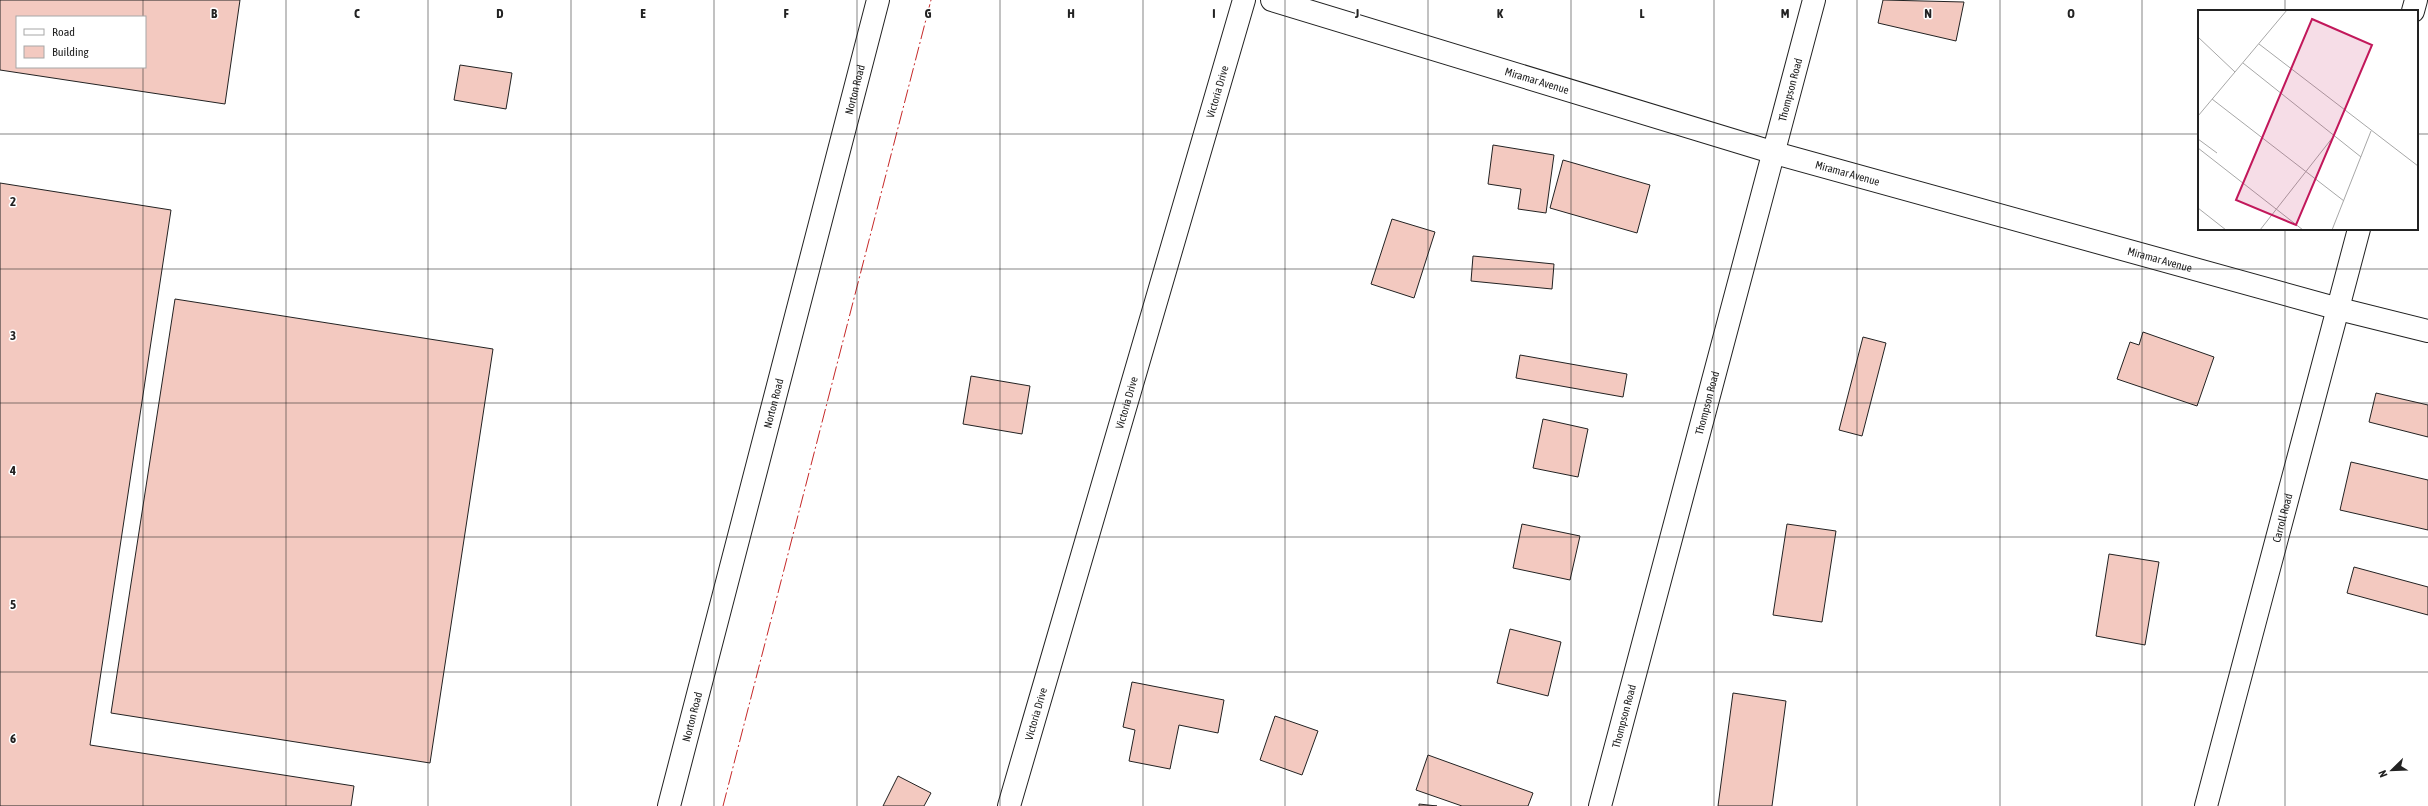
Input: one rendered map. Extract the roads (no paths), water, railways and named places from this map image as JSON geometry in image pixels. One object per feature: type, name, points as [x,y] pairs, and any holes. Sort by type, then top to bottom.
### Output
[{"type":"street","name":"Norton Road","points":[[669,806],[878,0]]},
{"type":"street","name":"Victoria Drive","points":[[1009,806],[1244,0]]},
{"type":"street","name":"Miramar Avenue","points":[[1272,0],[1775,153],[2339,309],[2428,331]]},
{"type":"street","name":"Thompson Road","points":[[1600,806],[1775,153],[1814,0]]},
{"type":"street","points":[[2413,10],[2416,0]]},
{"type":"street","name":"Carroll Road","points":[[2206,806],[2359,230]]}]
